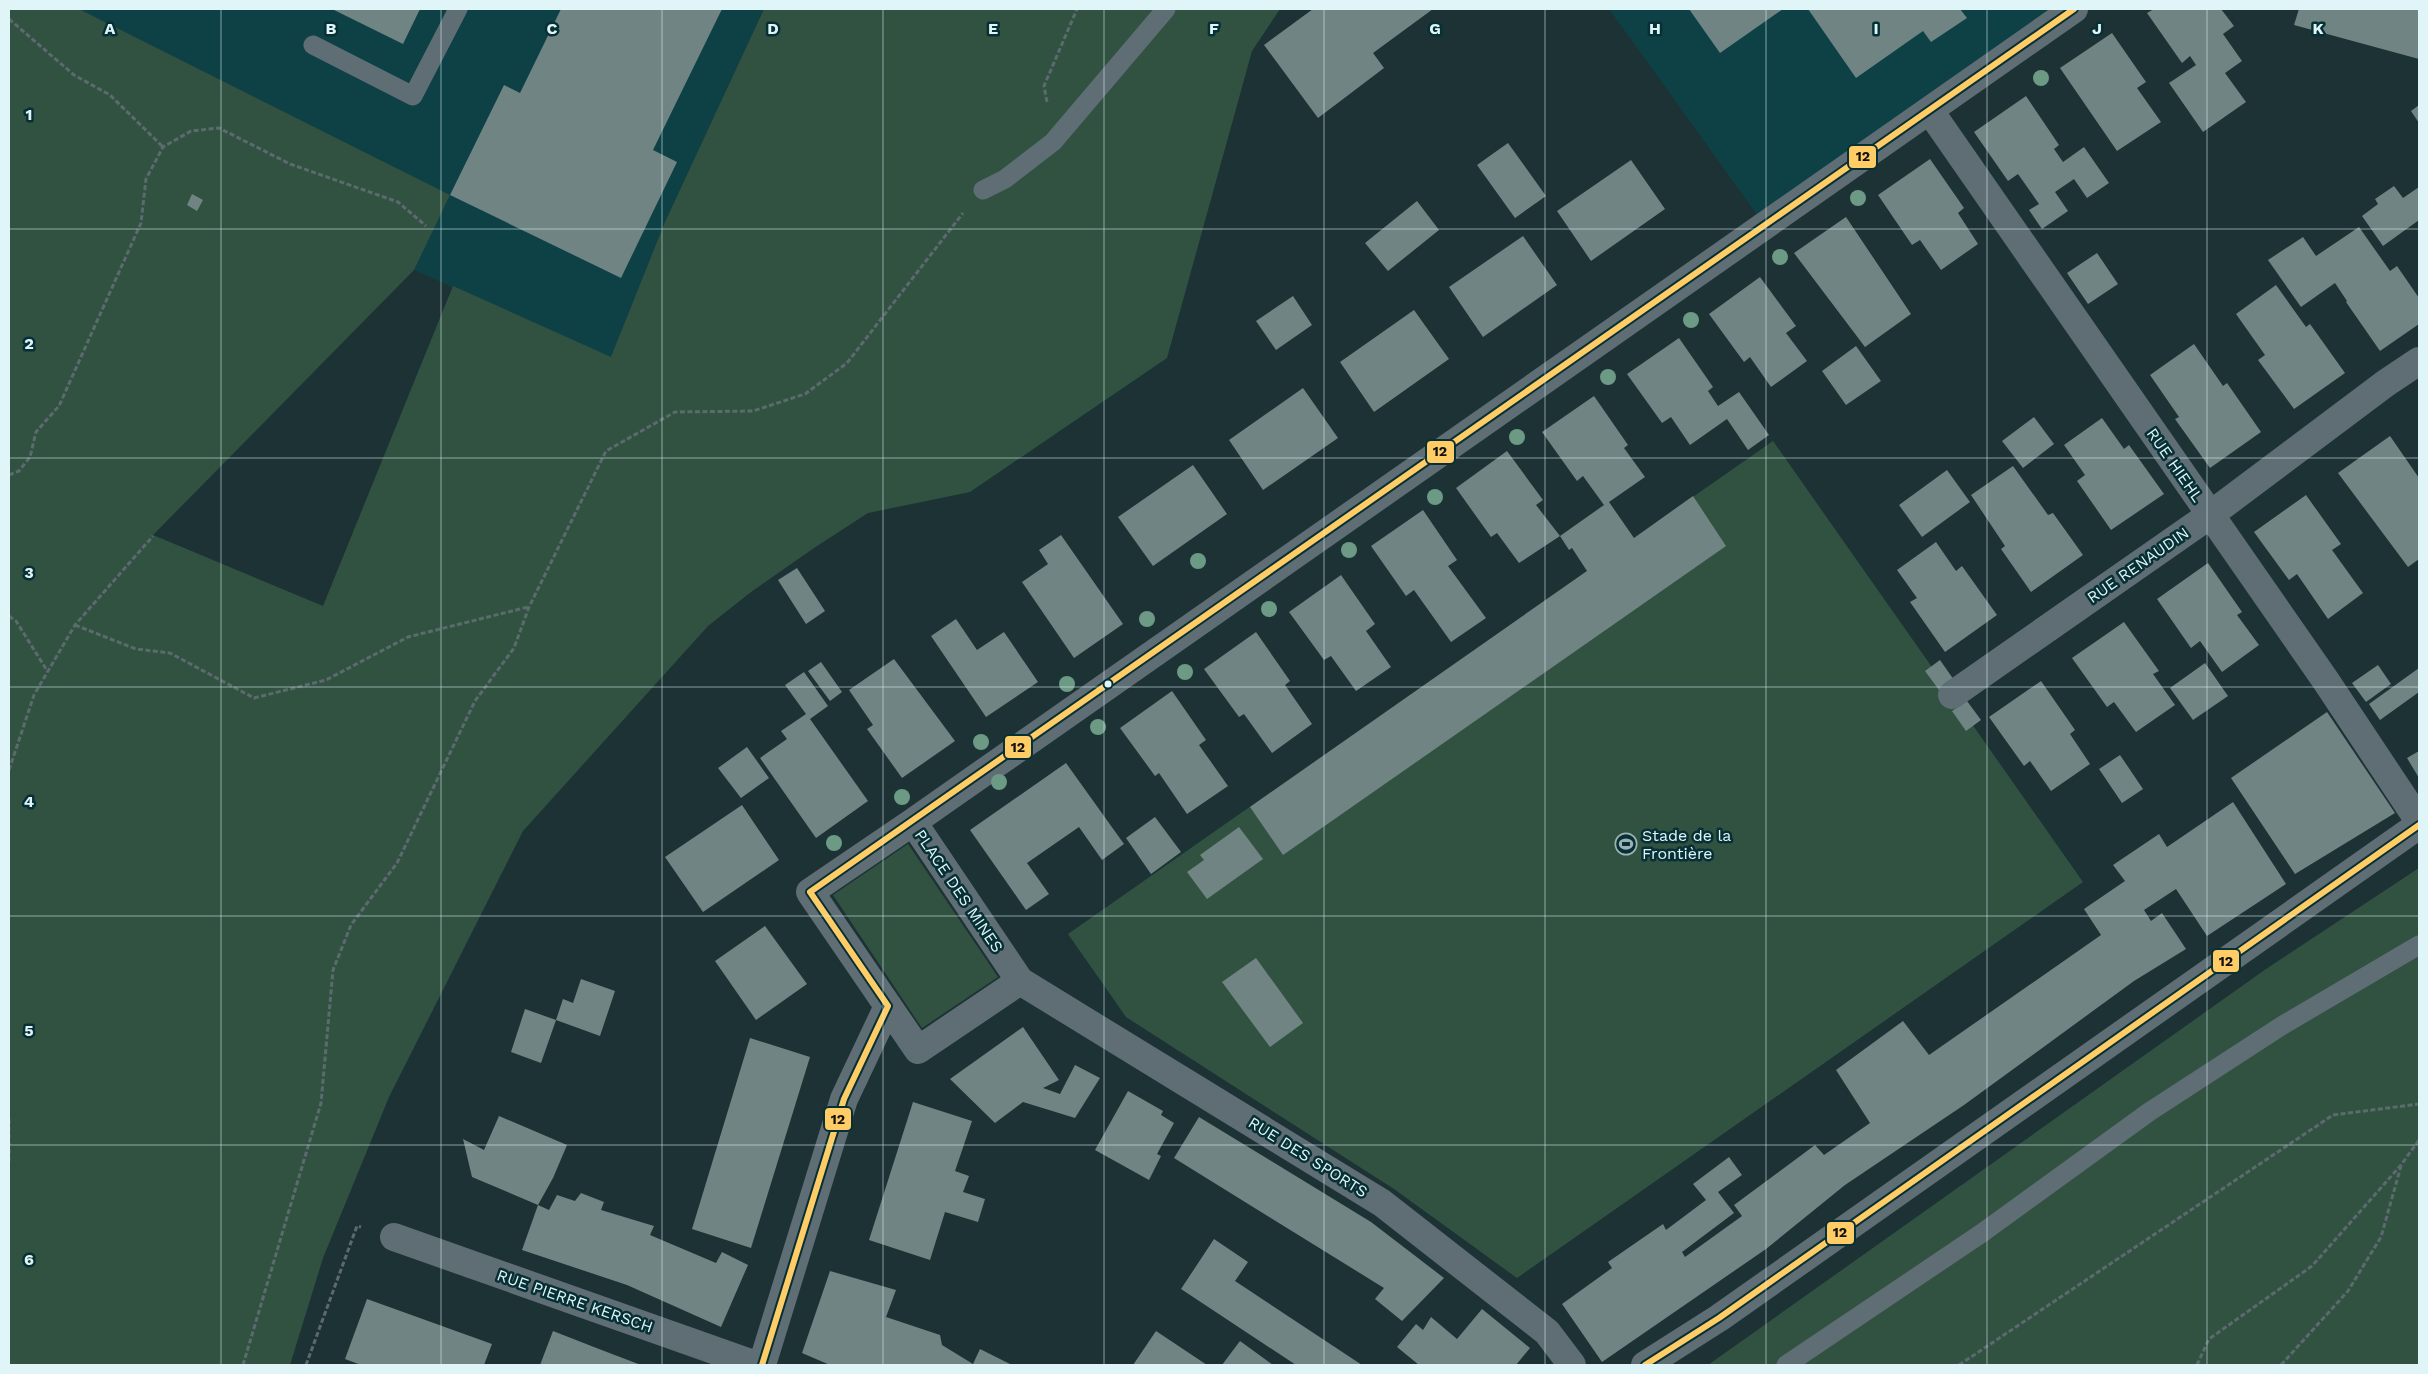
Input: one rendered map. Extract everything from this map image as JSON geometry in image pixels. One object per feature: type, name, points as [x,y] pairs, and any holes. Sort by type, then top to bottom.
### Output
[{"type":"street","points":[[913,822],[2074,9]]},
{"type":"street","name":"RUE HIEHL","points":[[1930,111],[2419,821]]},
{"type":"street","name":"RUE RENAUDIN","points":[[1952,695],[2210,515],[2386,383],[2419,361]]},
{"type":"street","name":"PLACE DES MINES","points":[[913,822],[1020,980],[918,1050],[810,892],[913,822]]},
{"type":"street","points":[[1645,1365],[1727,1312],[2419,825]]},
{"type":"street","name":"RUE DES SPORTS","points":[[1020,980],[1382,1203],[1547,1332],[1572,1365]]},
{"type":"street","points":[[762,1365],[844,1100],[888,1006]]},
{"type":"street","name":"RUE PIERRE KERSCH","points":[[394,1238],[756,1365]]},
{"type":"lane","points":[[313,45],[413,96],[458,9]]},
{"type":"lane","points":[[983,190],[1005,179],[1053,142],[1166,9]]},
{"type":"lane","points":[[1786,1365],[1982,1233],[2149,1112],[2283,1025],[2419,945]]},
{"type":"path","points":[[1053,142],[1044,86],[1077,9]]},
{"type":"path","points":[[9,19],[74,75],[110,95],[163,147]]},
{"type":"path","points":[[9,475],[19,471],[30,457],[36,432],[59,406],[141,223],[146,179],[163,147],[191,131],[218,128],[290,164],[398,202],[426,226]]},
{"type":"path","points":[[243,1365],[321,1103],[334,970],[351,925],[397,862],[475,701],[514,648],[529,607],[606,451],[675,412],[753,411],[805,394],[847,363],[935,246],[983,190]]},
{"type":"path","points":[[9,770],[34,695],[75,626],[153,536]]},
{"type":"path","points":[[75,626],[136,648],[170,653],[254,698],[326,680],[408,637],[529,607]]},
{"type":"path","points":[[9,616],[16,621],[48,672]]},
{"type":"path","points":[[1959,1365],[2333,1115],[2419,1104]]},
{"type":"path","points":[[9,1119],[9,1161]]},
{"type":"path","points":[[2197,1365],[2209,1339],[2312,1266],[2401,1165],[2419,1140]]},
{"type":"path","points":[[2281,1365],[2348,1291],[2381,1238],[2401,1165]]},
{"type":"path","points":[[306,1365],[357,1226],[394,1238]]},
{"type":"shaded area","points":[[79,9],[764,9],[665,222],[611,358],[414,270],[450,195]]},
{"type":"shaded area","points":[[1609,9],[2074,9],[1766,227]]},
{"type":"green space","points":[[9,9],[79,9],[450,195],[414,270],[153,535],[323,606],[453,286],[611,357],[665,222],[764,9],[1280,9],[1252,51],[1167,358],[970,492],[868,513],[751,592],[708,626],[523,831],[389,1097],[323,1258],[290,1365],[9,1365]]},
{"type":"green space","name":"Stade de la Frontière","points":[[1773,441],[2083,882],[1517,1278],[1394,1189],[1126,1017],[1068,934]]},
{"type":"green space","points":[[908,844],[998,977],[922,1028],[833,895]]},
{"type":"green space","points":[[2419,868],[2419,1365],[1708,1365],[2266,969]]},
{"type":"building","points":[[332,9],[420,9],[403,44]]},
{"type":"building","points":[[561,9],[722,9],[653,150],[677,162],[621,278],[450,195],[504,85],[520,93]]},
{"type":"building","points":[[1313,9],[1433,9],[1373,53],[1384,68],[1318,118],[1264,45]]},
{"type":"building","points":[[1689,9],[1783,9],[1720,53]]},
{"type":"building","points":[[1808,9],[1960,9],[1967,18],[1931,42],[1923,31],[1856,78]]},
{"type":"building","points":[[2154,9],[2221,9],[2234,26],[2223,34],[2242,61],[2225,73],[2246,102],[2203,132],[2169,83],[2196,65],[2190,56],[2182,63],[2147,13]]},
{"type":"building","points":[[2299,9],[2419,9],[2419,59],[2294,25]]},
{"type":"building","points":[[2112,33],[2146,82],[2137,88],[2161,122],[2117,151],[2060,68]]},
{"type":"building","points":[[2026,96],[2059,145],[2054,149],[2063,162],[2084,147],[2109,183],[2087,198],[2074,179],[2055,192],[2068,211],[2042,229],[2029,210],[2039,204],[2018,174],[2008,181],[1974,132]]},
{"type":"building","points":[[2419,105],[2419,123],[2411,111]]},
{"type":"building","points":[[1508,143],[1546,196],[1515,218],[1477,165]]},
{"type":"building","points":[[1930,159],[1964,208],[1958,213],[1978,244],[1941,270],[1920,240],[1912,245],[1878,195]]},
{"type":"building","points":[[1631,160],[1665,209],[1591,261],[1557,211]]},
{"type":"building","points":[[2394,186],[2403,198],[2419,187],[2419,220],[2383,246],[2362,216],[2378,204],[2375,199]]},
{"type":"building","points":[[192,194],[203,200],[197,211],[187,205]]},
{"type":"building","points":[[1417,201],[1439,230],[1388,271],[1365,243]]},
{"type":"building","points":[[1846,217],[1911,314],[1865,347],[1794,253]]},
{"type":"building","points":[[2359,227],[2390,271],[2397,266],[2419,298],[2419,324],[2380,351],[2335,283],[2301,307],[2268,260],[2303,237],[2316,256]]},
{"type":"building","points":[[1523,236],[1557,285],[1483,337],[1449,287]]},
{"type":"building","points":[[2097,253],[2118,284],[2088,304],[2067,273]]},
{"type":"building","points":[[1760,277],[1796,326],[1786,333],[1807,361],[1771,387],[1750,357],[1744,362],[1709,314]]},
{"type":"building","points":[[2276,285],[2306,327],[2310,324],[2345,373],[2294,409],[2258,360],[2265,355],[2236,314]]},
{"type":"building","points":[[1293,296],[1312,325],[1276,350],[1256,321]]},
{"type":"building","points":[[1414,310],[1449,359],[1374,412],[1340,362]]},
{"type":"building","points":[[1679,338],[1713,387],[1708,391],[1718,406],[1739,392],[1769,435],[1748,450],[1727,419],[1690,445],[1671,417],[1662,423],[1627,374]]},
{"type":"building","points":[[2194,344],[2223,386],[2227,383],[2261,432],[2210,468],[2175,419],[2179,417],[2150,375]]},
{"type":"building","points":[[1856,346],[1881,381],[1846,405],[1822,371]]},
{"type":"building","points":[[1303,388],[1338,438],[1263,490],[1229,440]]},
{"type":"building","points":[[1594,396],[1628,445],[1624,448],[1645,477],[1609,502],[1634,538],[1693,496],[1726,546],[1283,855],[1250,807],[1587,571],[1572,548],[1569,550],[1560,536],[1604,505],[1583,476],[1577,481],[1542,432]]},
{"type":"building","points":[[2034,417],[2054,444],[2023,468],[2002,441]]},
{"type":"building","points":[[2102,418],[2124,449],[2129,445],[2164,494],[2111,530],[2077,481],[2085,475],[2064,445]]},
{"type":"building","points":[[2390,436],[2419,478],[2419,559],[2408,567],[2338,473]]},
{"type":"building","points":[[1507,451],[1543,500],[1536,505],[1560,536],[1519,563],[1497,533],[1491,537],[1456,488]]},
{"type":"building","points":[[1193,465],[1227,514],[1153,566],[1118,517]]},
{"type":"building","points":[[2013,466],[2048,515],[2053,513],[2083,555],[2031,592],[2001,549],[2005,546],[1971,495]]},
{"type":"building","points":[[1947,470],[1970,502],[1922,537],[1899,505]]},
{"type":"building","points":[[2306,495],[2341,544],[2332,550],[2363,593],[2328,619],[2297,574],[2289,580],[2254,532]]},
{"type":"building","points":[[1423,510],[1457,560],[1448,566],[1486,618],[1451,642],[1414,590],[1406,596],[1371,546]]},
{"type":"building","points":[[1061,535],[1123,624],[1074,658],[1022,582],[1048,564],[1039,550]]},
{"type":"building","points":[[1936,542],[1956,571],[1962,566],[1997,615],[1945,652],[1910,602],[1917,598],[1897,570]]},
{"type":"building","points":[[2208,563],[2242,612],[2237,615],[2259,645],[2222,672],[2200,641],[2191,648],[2157,599]]},
{"type":"building","points":[[797,568],[825,611],[806,624],[778,580]]},
{"type":"building","points":[[1341,575],[1375,624],[1366,631],[1391,667],[1356,691],[1331,656],[1324,660],[1289,612]]},
{"type":"building","points":[[956,619],[977,650],[1004,632],[1038,682],[986,717],[931,636]]},
{"type":"building","points":[[2124,622],[2159,671],[2153,674],[2175,705],[2136,732],[2114,702],[2107,707],[2072,658]]},
{"type":"building","points":[[1256,632],[1290,681],[1285,685],[1312,724],[1272,753],[1244,714],[1239,717],[1204,669]]},
{"type":"building","points":[[894,659],[955,741],[902,778],[867,729],[873,725],[849,690]]},
{"type":"building","points":[[1940,660],[1954,680],[1939,690],[1925,671]]},
{"type":"building","points":[[821,662],[842,692],[830,701],[808,671]]},
{"type":"building","points":[[2205,663],[2228,696],[2193,720],[2170,688]]},
{"type":"building","points":[[2378,665],[2391,684],[2366,702],[2352,683]]},
{"type":"building","points":[[2419,668],[2419,692],[2380,720],[2369,704]]},
{"type":"building","points":[[804,672],[828,706],[810,719],[868,801],[816,838],[760,758],[787,739],[781,731],[806,714],[785,685]]},
{"type":"building","points":[[2041,681],[2075,730],[2070,734],[2090,764],[2051,791],[2030,761],[2024,766],[1989,717]]},
{"type":"building","points":[[1172,691],[1206,740],[1199,745],[1228,786],[1187,814],[1159,773],[1155,776],[1120,728]]},
{"type":"building","points":[[1967,701],[1981,720],[1966,731],[1952,711]]},
{"type":"building","points":[[2327,712],[2395,813],[2295,874],[2231,778]]},
{"type":"building","points":[[747,747],[769,778],[741,798],[718,768]]},
{"type":"building","points":[[2419,751],[2419,778],[2407,758]]},
{"type":"building","points":[[2120,755],[2143,789],[2122,803],[2099,769]]},
{"type":"building","points":[[1066,763],[1124,844],[1102,860],[1079,827],[1027,863],[1049,894],[1026,910],[970,830]]},
{"type":"building","points":[[2233,802],[2286,884],[2207,936],[2176,889],[2144,910],[2151,921],[2162,913],[2186,949],[2134,981],[1964,1105],[1845,1185],[1766,1249],[1602,1362],[1562,1304],[1612,1268],[1608,1262],[1663,1224],[1666,1230],[1706,1200],[1693,1184],[1729,1157],[1742,1175],[1718,1192],[1734,1213],[1682,1252],[1685,1257],[1742,1216],[1734,1205],[1815,1145],[1824,1155],[1870,1123],[1836,1070],[1903,1021],[1929,1055],[2101,935],[2084,909],[2125,881],[2113,865],[2159,834],[2167,847]]},
{"type":"building","points":[[742,805],[779,860],[703,912],[665,857]]},
{"type":"building","points":[[1155,817],[1181,852],[1151,874],[1126,838]]},
{"type":"building","points":[[1239,827],[1263,859],[1207,899],[1187,872],[1204,860],[1200,855]]},
{"type":"building","points":[[765,926],[807,984],[756,1020],[715,961]]},
{"type":"building","points":[[1256,958],[1303,1023],[1270,1047],[1222,982]]},
{"type":"building","points":[[581,979],[615,991],[600,1036],[556,1020],[563,999],[573,1003]]},
{"type":"building","points":[[525,1009],[556,1020],[541,1063],[511,1052]]},
{"type":"building","points":[[1023,1027],[1059,1080],[1043,1088],[1060,1094],[1075,1065],[1100,1078],[1075,1118],[1023,1102],[995,1123],[950,1079]]},
{"type":"building","points":[[750,1038],[810,1057],[751,1248],[692,1229]]},
{"type":"building","points":[[1128,1091],[1163,1111],[1161,1115],[1174,1123],[1157,1154],[1161,1156],[1149,1180],[1095,1150]]},
{"type":"building","points":[[913,1102],[972,1121],[955,1171],[969,1176],[963,1192],[985,1199],[978,1222],[945,1212],[930,1260],[869,1240]]},
{"type":"building","points":[[499,1116],[567,1145],[553,1178],[538,1205],[472,1177],[463,1139],[484,1150]]},
{"type":"building","points":[[1199,1117],[1371,1222],[1444,1278],[1402,1321],[1375,1299],[1384,1288],[1174,1158]]},
{"type":"building","points":[[581,1193],[604,1202],[601,1210],[654,1226],[650,1235],[716,1263],[722,1252],[748,1265],[721,1327],[627,1285],[522,1250],[538,1205],[549,1210],[557,1195],[575,1201]]},
{"type":"building","points":[[1214,1239],[1248,1262],[1235,1281],[1362,1365],[1296,1365],[1181,1289]]},
{"type":"building","points":[[830,1271],[896,1290],[886,1317],[940,1335],[942,1345],[973,1364],[980,1349],[1012,1365],[830,1365],[802,1353]]},
{"type":"building","points":[[367,1299],[492,1344],[484,1365],[361,1365],[345,1359]]},
{"type":"building","points":[[1482,1309],[1530,1348],[1516,1365],[1419,1365],[1397,1347],[1416,1324],[1423,1330],[1431,1317],[1457,1339]]},
{"type":"building","points":[[553,1331],[599,1349],[641,1365],[540,1365]]},
{"type":"building","points":[[1156,1331],[1207,1365],[1133,1365]]},
{"type":"building","points":[[1240,1341],[1273,1365],[1222,1365]]},
{"type":"transit line","name":"12","points":[[762,1365],[844,1099],[888,1006],[810,892],[2074,9]]},
{"type":"transit line","name":"12","points":[[1645,1365],[1719,1318],[2419,825]]},
{"type":"place","name":"Stade de la Frontière","points":[[1626,844]]}]
